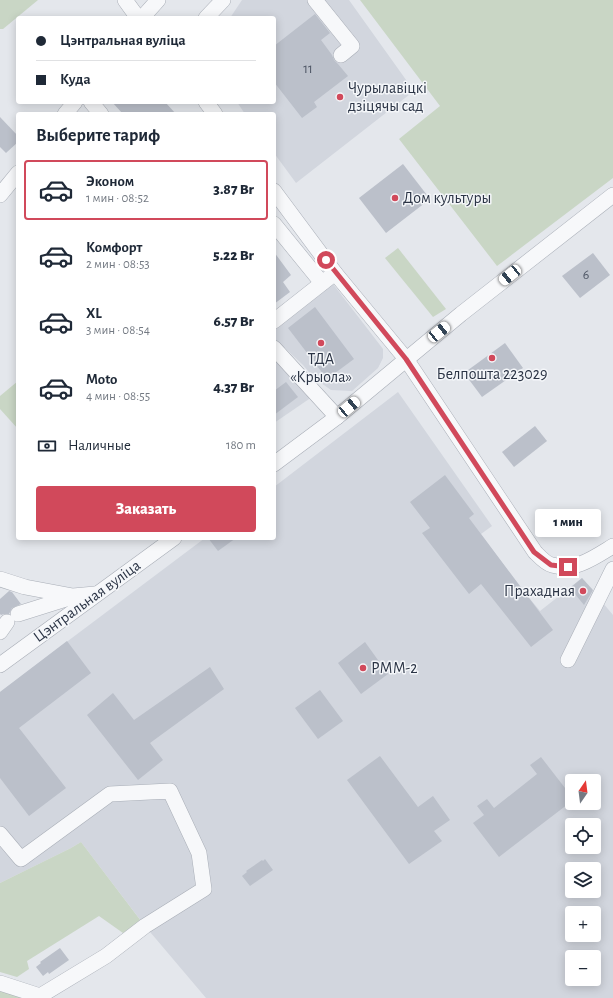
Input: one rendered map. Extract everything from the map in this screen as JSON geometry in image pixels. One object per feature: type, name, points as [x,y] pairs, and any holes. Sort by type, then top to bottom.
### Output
[{"type":"street","points":[[125,0],[137,16]]},
{"type":"street","points":[[144,16],[158,0]]},
{"type":"street","points":[[208,16],[223,0]]},
{"type":"street","points":[[315,0],[352,46],[341,55]]},
{"type":"street","points":[[67,112],[73,104]]},
{"type":"street","points":[[92,104],[99,112]]},
{"type":"street","points":[[0,195],[16,175]]},
{"type":"street","points":[[276,195],[335,273],[406,359],[534,552],[551,565],[568,567],[589,561],[613,546]]},
{"type":"street","points":[[276,463],[337,417],[510,275],[613,195]]},
{"type":"street","points":[[276,226],[322,283]]},
{"type":"street","points":[[276,319],[335,273]]},
{"type":"street","points":[[276,350],[337,417]]},
{"type":"street","name":"Цэнтральная вуліца","points":[[0,665],[171,540]]},
{"type":"street","points":[[568,660],[613,569]]},
{"type":"street","points":[[0,579],[25,587],[73,596],[96,594]]},
{"type":"street","points":[[8,623],[73,596]]},
{"type":"street","points":[[0,834],[20,858],[110,794],[170,791],[198,853],[204,889],[145,926],[106,956],[41,997],[0,983]]},
{"type":"shaded area","name":"Чурылавіцкі дзіцячы сад","points":[[242,0],[349,0],[414,91],[296,183],[276,156],[276,112],[244,112],[238,104],[276,104],[276,16],[231,16]]},
{"type":"shaded area","points":[[333,284],[383,349],[383,358],[378,368],[352,391],[331,390],[314,378],[285,348],[281,350],[276,346],[276,328]]},
{"type":"shaded area","points":[[276,361],[312,397],[276,422]]},
{"type":"shaded area","points":[[398,392],[492,526],[481,534],[540,611],[582,578],[613,615],[613,998],[206,998],[145,926],[81,842],[0,883],[0,692],[202,540],[276,540],[276,485]]},
{"type":"green space","points":[[0,0],[38,0],[19,16],[16,16],[16,18],[3,29],[0,29]]},
{"type":"green space","points":[[360,0],[613,0],[613,178],[497,266],[399,139],[440,106]]},
{"type":"green space","points":[[398,248],[446,309],[433,317],[385,258]]},
{"type":"green space","points":[[16,383],[16,427],[0,409],[0,396]]},
{"type":"green space","points":[[81,842],[141,921],[123,933],[99,916],[27,961],[29,969],[17,977],[0,972],[0,883]]},
{"type":"green space","points":[[0,990],[23,998],[0,998]]},
{"type":"building","points":[[315,14],[330,33],[321,40],[334,60],[348,76],[314,102],[317,107],[302,118],[276,85],[276,44]]},
{"type":"building","points":[[114,104],[167,104],[174,112],[121,112]]},
{"type":"building","points":[[0,117],[16,134],[16,144],[6,153],[0,147]]},
{"type":"building","name":"Дом культуры","points":[[403,164],[430,199],[386,233],[359,198]]},
{"type":"building","points":[[593,253],[610,275],[580,298],[562,276]]},
{"type":"building","points":[[276,255],[291,275],[283,282],[290,292],[276,302]]},
{"type":"building","name":"ТДА «Крыола»","points":[[315,307],[354,359],[327,379],[288,328]]},
{"type":"building","points":[[505,343],[523,368],[482,397],[464,373]]},
{"type":"building","points":[[286,382],[298,397],[276,414],[276,390]]},
{"type":"building","points":[[535,426],[547,441],[514,467],[502,452]]},
{"type":"building","points":[[445,475],[474,514],[469,518],[553,630],[531,647],[481,584],[469,594],[422,533],[430,528],[410,502]]},
{"type":"building","points":[[210,540],[233,540],[218,551]]},
{"type":"building","name":"Прахадная","points":[[582,578],[593,590],[584,605],[570,588]]},
{"type":"building","points":[[9,591],[12,592],[21,604],[12,608],[9,614],[1,615],[0,599]]},
{"type":"building","points":[[67,641],[91,673],[19,728],[66,788],[29,816],[0,778],[0,692]]},
{"type":"building","name":"РММ-2","points":[[365,642],[388,674],[361,694],[338,663]]},
{"type":"building","points":[[210,667],[224,689],[150,743],[163,760],[138,780],[87,715],[113,693],[134,720]]},
{"type":"building","points":[[320,690],[343,721],[318,739],[295,708]]},
{"type":"building","points":[[380,756],[418,807],[433,796],[450,820],[434,831],[442,841],[409,864],[347,780]]},
{"type":"building","points":[[541,757],[565,788],[565,806],[499,857],[473,823],[484,815],[477,806],[487,799],[494,808],[537,774],[530,765]]},
{"type":"building","points":[[265,859],[273,870],[250,886],[242,876],[247,872],[246,871]]},
{"type":"building","points":[[60,948],[69,960],[49,974],[48,972],[43,976],[36,967],[41,963],[40,962]]},
{"type":"place","name":"Чурылавіцкі дзіцячы сад","points":[[340,97]]},
{"type":"place","name":"Дом культуры","points":[[395,198]]},
{"type":"place","name":"ТДА «Крыола»","points":[[321,343]]},
{"type":"place","name":"Белпошта 223029","points":[[492,358]]},
{"type":"place","name":"Прахадная","points":[[583,591]]},
{"type":"place","name":"РММ-2","points":[[363,668]]},
{"type":"route","points":[[326,260],[406,359],[534,552],[551,565],[568,567]]}]
